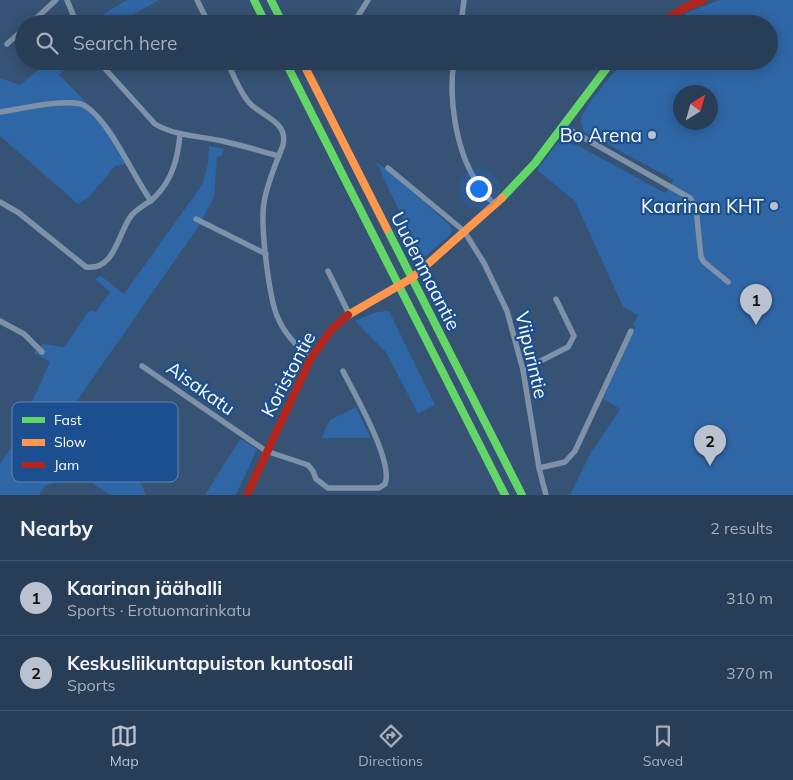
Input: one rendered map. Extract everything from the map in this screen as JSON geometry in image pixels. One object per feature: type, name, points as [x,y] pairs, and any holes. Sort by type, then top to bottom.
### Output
[{"type":"main road","points":[[254,0],[262,15]]},
{"type":"main road","points":[[271,0],[278,15]]},
{"type":"main road","points":[[673,15],[703,0]]},
{"type":"main road","name":"Uudenmaantie","points":[[290,70],[505,495]]},
{"type":"main road","name":"Uudenmaantie","points":[[307,70],[522,495]]},
{"type":"main road","name":"Koristontie","points":[[247,495],[311,358],[330,330],[349,314],[412,278],[495,205],[535,163],[605,70]]},
{"type":"street","points":[[40,15],[56,0]]},
{"type":"street","points":[[67,0],[73,15]]},
{"type":"street","points":[[197,0],[204,15]]},
{"type":"street","points":[[359,15],[368,0]]},
{"type":"street","points":[[462,15],[464,0]]},
{"type":"street","points":[[8,44],[15,37]]},
{"type":"street","points":[[106,70],[155,124],[163,129],[180,134],[224,141],[279,156]]},
{"type":"street","points":[[231,70],[245,98],[261,113],[274,121],[282,130],[284,140],[263,205],[266,254],[273,300],[278,316],[297,346],[311,358]]},
{"type":"street","points":[[453,70],[451,94],[454,117],[463,153],[475,180],[495,205]]},
{"type":"street","points":[[0,112],[51,104],[81,104],[95,114],[107,129],[151,201]]},
{"type":"street","points":[[563,126],[690,198],[696,208],[701,257],[704,262],[728,282]]},
{"type":"street","points":[[0,202],[19,213],[86,267],[91,268],[103,264],[114,251],[132,215],[151,201],[162,188],[175,165],[180,134]]},
{"type":"street","name":"Viipurintie","points":[[388,168],[464,231],[484,263],[507,310],[523,370],[539,468],[546,495]]},
{"type":"street","points":[[196,219],[266,254]]},
{"type":"street","points":[[328,271],[349,314]]},
{"type":"street","points":[[523,370],[568,348],[574,336],[556,299]]},
{"type":"street","points":[[0,321],[24,334],[42,352]]},
{"type":"street","points":[[539,468],[565,462],[575,451],[631,331]]},
{"type":"street","name":"Aisakatu","points":[[142,366],[266,451],[308,465],[316,479],[328,488],[331,495]]},
{"type":"street","points":[[328,488],[375,489],[385,484],[387,477],[376,439],[343,371]]},
{"type":"shaded area","points":[[127,0],[159,0],[133,15],[102,15]]},
{"type":"shaded area","points":[[720,0],[793,0],[793,495],[570,495],[590,454],[620,409],[603,399],[636,326],[633,325],[638,315],[623,307],[575,201],[537,170],[559,141],[577,145],[665,193],[674,180],[583,131],[581,119],[583,113],[616,70],[778,70],[778,15],[685,15]]},
{"type":"shaded area","points":[[38,70],[64,70],[59,75],[113,130],[147,190],[152,193],[145,197],[126,164],[115,166],[90,196],[78,204],[0,136],[0,78],[20,85]]},
{"type":"shaded area","points":[[209,146],[224,149],[221,157],[217,156],[214,197],[198,227],[76,402],[32,402],[50,362],[34,353],[43,344],[64,347],[90,310],[96,312],[110,292],[95,279],[101,276],[124,294],[202,185],[208,164]]},
{"type":"shaded area","points":[[376,162],[450,225],[452,231],[450,235],[422,259]]},
{"type":"shaded area","points":[[389,311],[435,405],[418,414],[386,352],[355,321],[376,312]]},
{"type":"shaded area","points":[[356,407],[371,438],[321,438],[330,420]]},
{"type":"shaded area","points":[[240,439],[257,449],[236,495],[205,495]]},
{"type":"shaded area","points":[[12,446],[12,482],[56,482],[45,486],[39,495],[0,495],[0,463]]},
{"type":"shaded area","points":[[90,482],[141,482],[146,495],[110,495]]},
{"type":"traffic: fast","points":[[254,0],[262,15]]},
{"type":"traffic: fast","points":[[271,0],[278,15]]},
{"type":"traffic: fast","points":[[290,70],[505,495]]},
{"type":"traffic: fast","points":[[502,198],[535,163],[605,70]]},
{"type":"traffic: fast","points":[[387,229],[522,495]]},
{"type":"traffic: slow","points":[[307,70],[387,229]]},
{"type":"traffic: slow","points":[[348,315],[412,278],[502,198]]},
{"type":"traffic: jam","points":[[673,15],[703,0]]},
{"type":"traffic: jam","points":[[247,495],[311,358],[331,330],[348,315]]},
{"type":"place","name":"Bo Arena","points":[[652,135]]},
{"type":"place","name":"Kaarinan KHT","points":[[774,206]]},
{"type":"place","name":"Kaarinan jäähalli","points":[[756,325]]},
{"type":"place","name":"Keskusliikuntapuiston kuntosali","points":[[710,466]]}]
